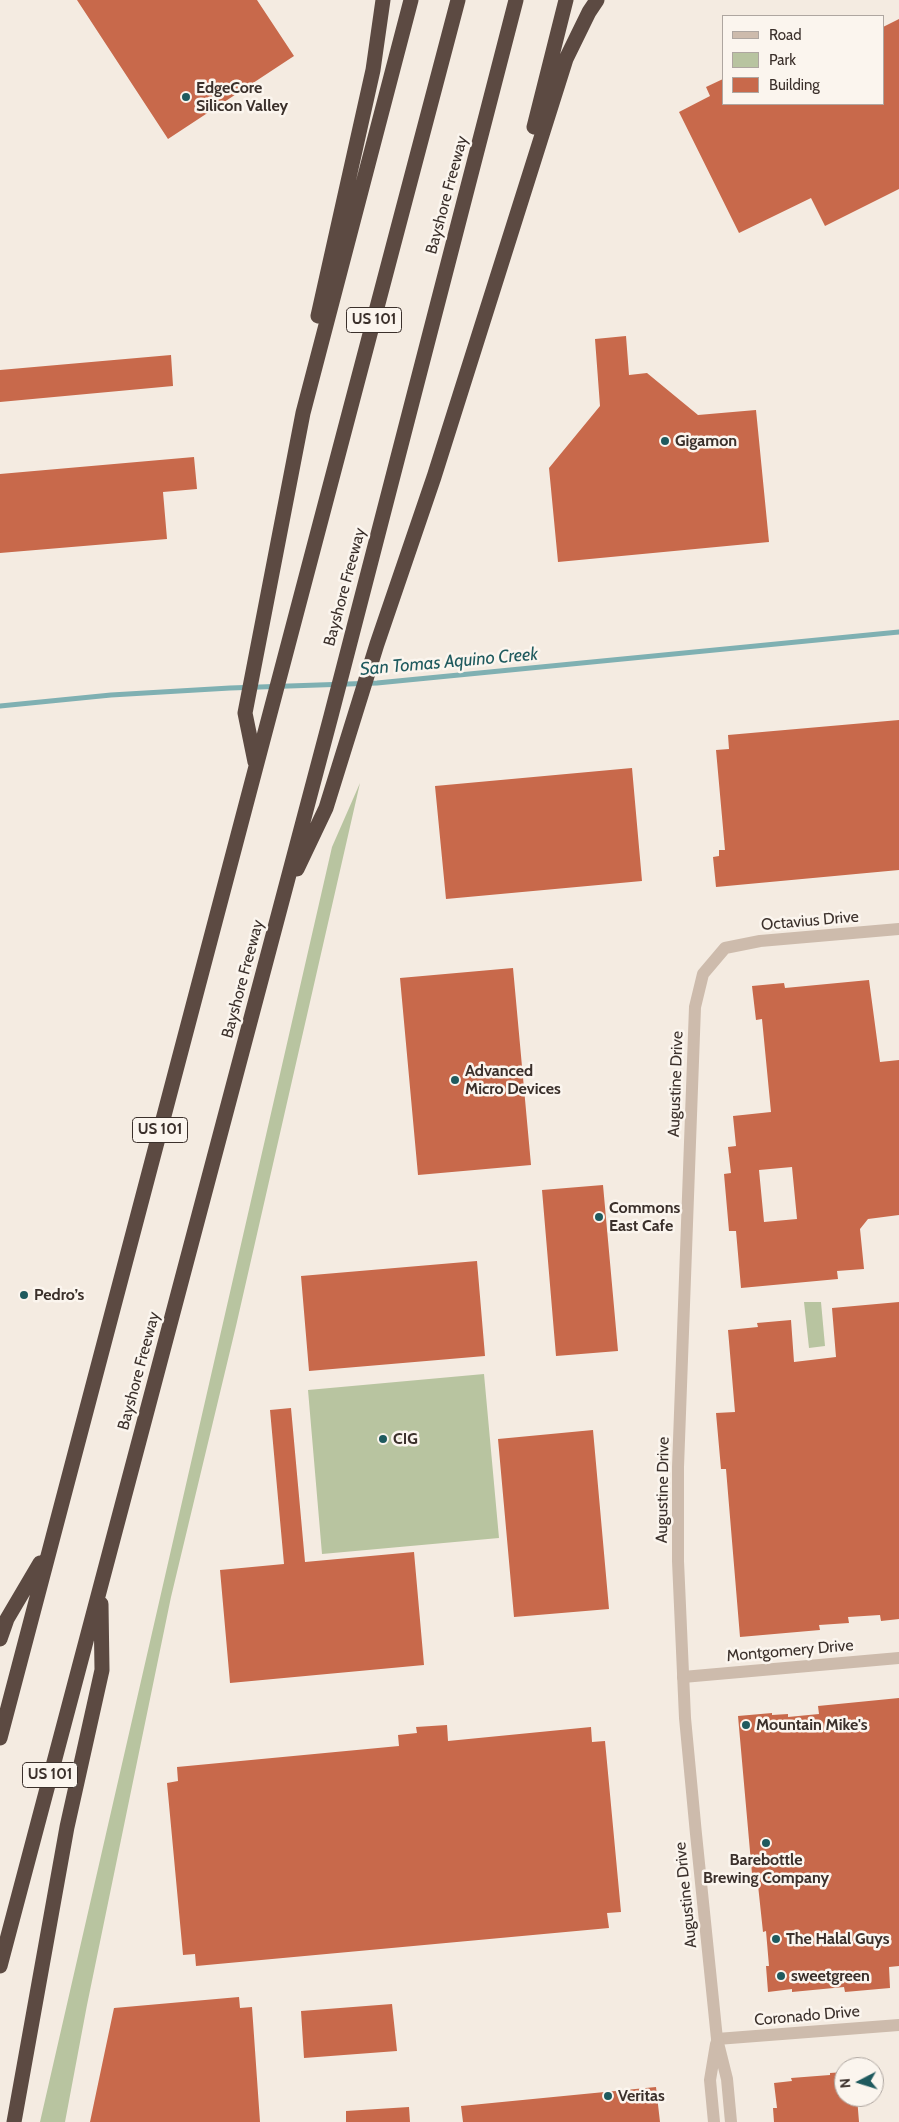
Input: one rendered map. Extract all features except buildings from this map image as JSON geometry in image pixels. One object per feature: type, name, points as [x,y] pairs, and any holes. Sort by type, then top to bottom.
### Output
[{"type":"highway","points":[[303,413],[307,368],[374,70],[383,0]]},
{"type":"highway","points":[[256,766],[245,713],[303,413],[411,0]]},
{"type":"highway","name":"US 101","points":[[0,1738],[458,0]]},
{"type":"highway","name":"Bayshore Freeway","points":[[0,1966],[331,716],[516,0]]},
{"type":"highway","points":[[496,279],[566,0]]},
{"type":"highway","points":[[281,903],[326,808],[377,644],[434,477],[566,59],[589,12],[597,0]]},
{"type":"highway","points":[[0,1639],[7,1619],[50,1546]]},
{"type":"highway","points":[[14,2122],[67,1827],[102,1670],[101,1585]]},
{"type":"street","name":"Octavius Drive","points":[[725,948],[760,941],[899,929]]},
{"type":"street","name":"Augustine Drive","points":[[725,948],[703,974],[695,1007],[678,1467],[678,1561],[683,1676],[695,1825],[717,2039],[727,2079],[731,2122]]},
{"type":"street","name":"Montgomery Drive","points":[[683,1676],[899,1658]]},
{"type":"street","name":"Coronado Drive","points":[[717,2039],[899,2025]]},
{"type":"street","name":"Augustine Drive","points":[[714,2122],[710,2080],[717,2039]]},
{"type":"green space","points":[[360,783],[236,1326],[171,1597],[87,2005],[65,2122],[40,2122],[332,847]]},
{"type":"green space","points":[[804,1302],[821,1302],[825,1346],[809,1348]]},
{"type":"green space","points":[[484,1374],[499,1538],[322,1554],[308,1390]]},
{"type":"waterway","name":"San Tomas Aquino Creek","points":[[0,706],[111,695],[230,688],[377,683],[899,632]]},
{"type":"place","name":"EdgeCore Silicon Valley","points":[[186,97]]},
{"type":"place","name":"Gigamon","points":[[665,441]]},
{"type":"place","name":"Advanced Micro Devices","points":[[455,1080]]},
{"type":"place","name":"Commons East Cafe","points":[[599,1217]]},
{"type":"place","name":"Pedro’s","points":[[24,1295]]},
{"type":"place","name":"CIG","points":[[383,1439]]},
{"type":"place","name":"Mountain Mike's","points":[[746,1725]]},
{"type":"place","name":"Barebottle Brewing Company","points":[[766,1843]]},
{"type":"place","name":"The Halal Guys","points":[[776,1939]]},
{"type":"place","name":"sweetgreen","points":[[781,1976]]},
{"type":"place","name":"Veritas","points":[[608,2096]]}]
